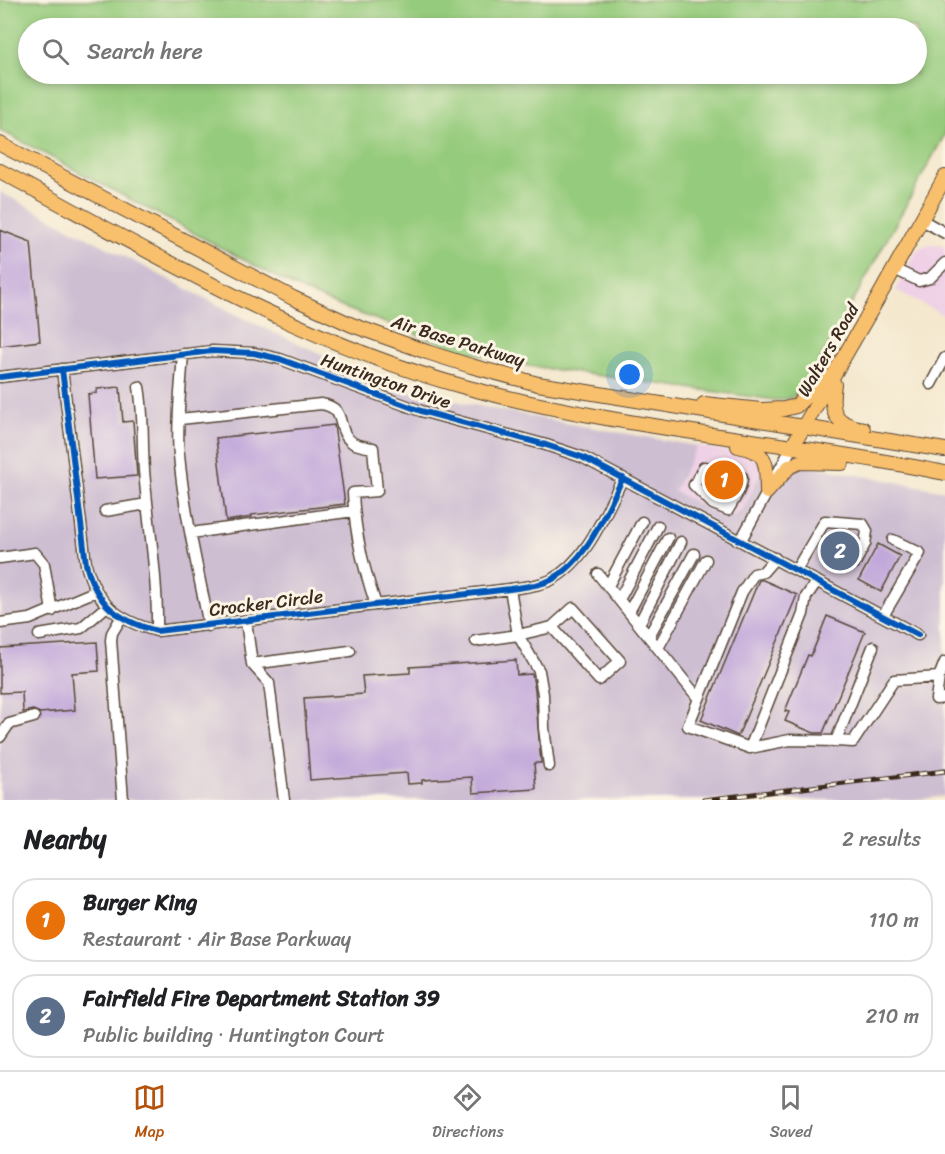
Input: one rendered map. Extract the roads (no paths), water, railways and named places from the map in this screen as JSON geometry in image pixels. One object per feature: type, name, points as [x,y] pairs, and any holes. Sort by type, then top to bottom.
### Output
[{"type":"main road","name":"Air Base Parkway","points":[[0,144],[253,278],[352,325],[471,366],[538,384],[633,401],[942,449]]},
{"type":"main road","points":[[0,171],[234,295],[340,344],[386,362],[464,387],[535,404],[945,473]]},
{"type":"main road","name":"Walters Road","points":[[792,447],[945,177]]},
{"type":"main road","points":[[633,401],[715,404],[761,410],[784,409],[796,406],[811,391],[836,373]]},
{"type":"main road","points":[[836,373],[831,401],[833,412],[841,422],[849,427],[918,439],[942,449]]},
{"type":"main road","points":[[637,422],[693,438],[752,449],[766,463],[767,492]]},
{"type":"main road","points":[[767,492],[789,467],[800,462],[856,464],[882,461]]},
{"type":"street","points":[[922,220],[945,233]]},
{"type":"street","points":[[894,269],[920,281],[930,278],[945,263]]},
{"type":"street","name":"Huntington Drive","points":[[0,376],[183,354],[234,351],[280,359],[421,411],[568,452],[623,478],[918,635]]},
{"type":"street","points":[[183,354],[178,452],[185,509],[209,626]]},
{"type":"street","points":[[931,384],[945,358]]},
{"type":"street","name":"Crocker Circle","points":[[62,369],[86,564],[96,591],[107,606],[135,625],[158,631],[510,590],[549,580],[576,560],[587,545],[623,478]]},
{"type":"street","points":[[139,387],[143,411],[147,504],[158,603],[158,631]]},
{"type":"street","points":[[180,419],[321,404],[332,406],[339,414],[343,434],[355,444],[373,448],[377,491],[353,494],[362,563],[376,605]]},
{"type":"street","name":"Walters Road","points":[[741,540],[792,447]]},
{"type":"street","points":[[704,467],[735,473],[742,477],[742,484],[728,510],[713,504],[694,485],[704,467]]},
{"type":"street","points":[[105,511],[147,504]]},
{"type":"street","points":[[191,533],[354,511]]},
{"type":"street","points":[[796,570],[825,521],[863,524],[867,531],[865,544],[855,563]]},
{"type":"street","points":[[608,586],[642,522]]},
{"type":"street","points":[[619,600],[658,526]]},
{"type":"street","points":[[629,612],[668,538]]},
{"type":"street","points":[[883,616],[920,553],[893,540]]},
{"type":"street","points":[[639,624],[681,542]]},
{"type":"street","points":[[0,558],[35,553],[44,564],[52,611]]},
{"type":"street","points":[[649,636],[694,554]]},
{"type":"street","points":[[775,558],[764,572],[754,574],[742,592],[688,726],[750,748],[789,740],[853,742],[894,680],[939,677]]},
{"type":"street","points":[[658,648],[706,560]]},
{"type":"street","points":[[598,574],[699,699]]},
{"type":"street","points":[[750,748],[803,614],[806,597],[817,580]]},
{"type":"street","points":[[510,590],[518,635],[539,671],[549,766]]},
{"type":"street","points":[[0,623],[30,619],[96,591]]},
{"type":"street","points":[[39,635],[81,628],[107,606]]},
{"type":"street","points":[[477,641],[552,627],[573,608],[620,661],[599,680],[552,627]]},
{"type":"street","points":[[122,618],[112,633],[111,640],[123,800]]},
{"type":"street","points":[[246,621],[252,664],[269,683],[285,800]]},
{"type":"street","points":[[836,741],[873,647]]},
{"type":"street","points":[[252,664],[350,651]]},
{"type":"street","points":[[945,662],[939,677],[936,699],[945,698]]},
{"type":"street","points":[[0,737],[9,724],[34,717]]},
{"type":"railway","points":[[703,800],[945,771]]},
{"type":"place","name":"Burger King","points":[[724,480]]},
{"type":"place","name":"Fairfield Fire Department Station 39","points":[[840,551]]}]
